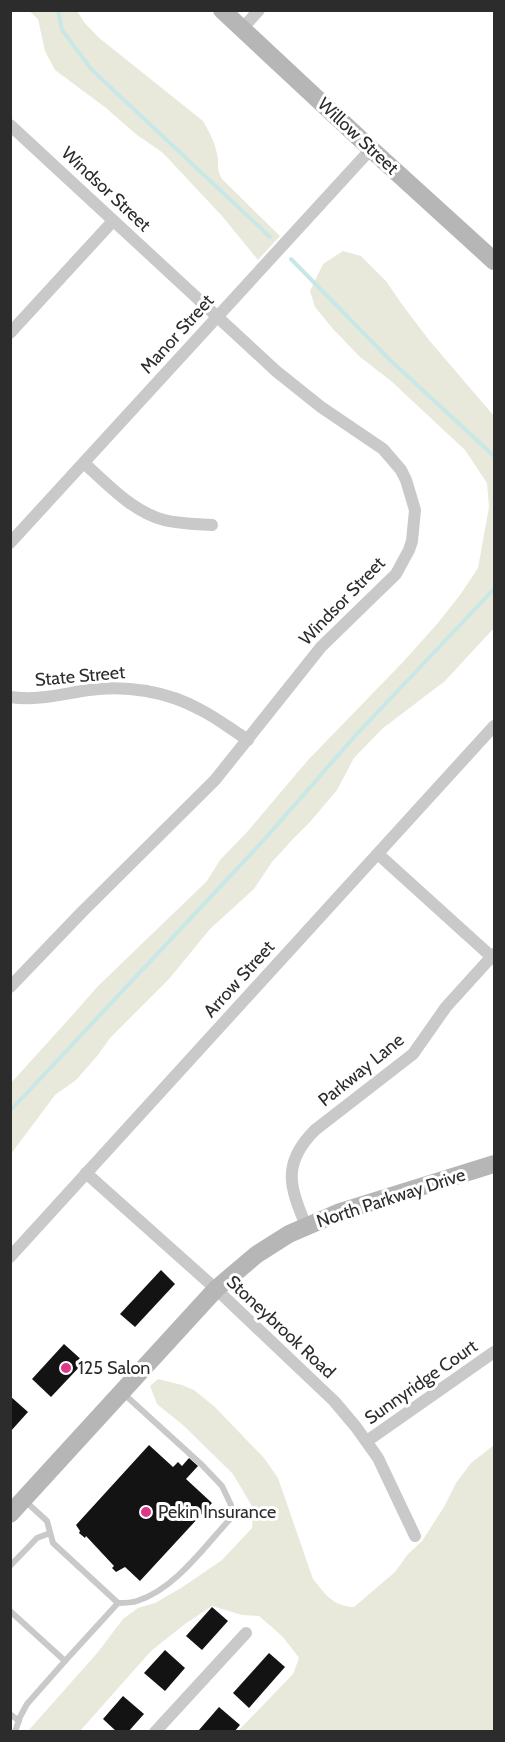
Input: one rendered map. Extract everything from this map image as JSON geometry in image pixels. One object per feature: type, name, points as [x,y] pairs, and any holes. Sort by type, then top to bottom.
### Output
[{"type":"main road","name":"Willow Street","points":[[222,10],[495,261]]},
{"type":"main road","name":"North Parkway Drive","points":[[10,1514],[216,1289],[256,1255],[289,1234],[340,1212],[495,1164]]},
{"type":"street","points":[[242,29],[259,10]]},
{"type":"street","name":"Windsor Street","points":[[10,125],[298,390],[389,454],[406,480],[415,510],[412,541],[396,574],[321,647],[215,780],[13,979]]},
{"type":"street","name":"Manor Street","points":[[10,543],[371,149]]},
{"type":"street","points":[[10,333],[113,221]]},
{"type":"street","points":[[84,463],[127,500],[157,518],[182,523],[212,525]]},
{"type":"street","name":"State Street","points":[[10,697],[40,698],[110,688],[136,690],[189,704],[248,740]]},
{"type":"street","name":"Arrow Street","points":[[10,1257],[495,726]]},
{"type":"street","points":[[378,854],[494,957]]},
{"type":"street","name":"Parkway Lane","points":[[306,1226],[291,1182],[292,1166],[306,1139],[413,1054],[446,1006],[494,957]]},
{"type":"street","name":"Stoneybrook Road","points":[[86,1173],[216,1289],[334,1401],[367,1441],[384,1470],[415,1536]]},
{"type":"street","name":"Sunnyridge Court","points":[[367,1441],[495,1352]]},
{"type":"street","points":[[155,1731],[246,1633]]},
{"type":"lane","points":[[15,1731],[27,1704],[118,1603],[135,1602],[158,1592],[177,1576],[231,1518],[231,1505],[222,1486],[122,1392]]},
{"type":"lane","points":[[23,1499],[47,1521],[53,1543],[118,1603]]},
{"type":"lane","points":[[10,1566],[37,1538],[50,1533]]},
{"type":"lane","points":[[10,1611],[65,1661]]},
{"type":"lane","points":[[10,1714],[19,1722]]},
{"type":"shaded area","points":[[29,11],[77,11],[98,37],[203,121],[215,145],[222,179],[280,236],[258,260],[222,216],[163,153],[55,70],[45,51],[38,19]]},
{"type":"shaded area","points":[[343,251],[361,256],[386,281],[429,340],[494,416],[494,628],[445,681],[382,729],[354,758],[337,790],[272,862],[254,889],[210,929],[169,979],[110,1038],[76,1080],[55,1095],[11,1154],[11,1083],[97,987],[207,881],[220,860],[308,760],[437,624],[478,568],[489,507],[487,483],[465,450],[391,381],[360,357],[315,307],[310,291],[323,264]]},
{"type":"shaded area","points":[[158,1379],[194,1390],[215,1407],[264,1458],[278,1478],[313,1579],[330,1599],[347,1606],[354,1607],[395,1572],[408,1554],[422,1541],[456,1483],[471,1463],[494,1445],[494,1731],[238,1731],[293,1674],[299,1658],[283,1637],[259,1616],[242,1615],[212,1606],[151,1651],[80,1731],[28,1731],[98,1652],[123,1619],[138,1608],[155,1603],[181,1588],[222,1560],[252,1528],[253,1508],[233,1474],[184,1426],[157,1404],[150,1386]]},
{"type":"building","points":[[161,1270],[175,1284],[135,1327],[120,1314]]},
{"type":"building","points":[[64,1344],[84,1362],[51,1397],[32,1379]]},
{"type":"building","points":[[10,1396],[28,1412],[10,1432]]},
{"type":"building","points":[[149,1445],[173,1467],[178,1462],[182,1466],[189,1458],[198,1466],[186,1479],[212,1503],[140,1581],[125,1567],[116,1572],[112,1568],[114,1566],[86,1536],[85,1538],[79,1533],[76,1525]]},
{"type":"building","points":[[212,1607],[228,1621],[202,1650],[186,1636]]},
{"type":"building","points":[[165,1650],[185,1668],[165,1691],[144,1673]]},
{"type":"building","points":[[269,1653],[285,1667],[249,1708],[233,1693]]},
{"type":"building","points":[[123,1696],[144,1714],[128,1732],[117,1732],[103,1719]]},
{"type":"building","points":[[219,1707],[240,1725],[234,1732],[200,1732],[199,1730]]},
{"type":"waterway","points":[[58,10],[62,30],[92,70],[270,237]]},
{"type":"waterway","points":[[291,259],[389,359],[494,456]]},
{"type":"waterway","points":[[10,1111],[263,841],[355,736],[494,589]]},
{"type":"place","name":"125 Salon","points":[[66,1368]]},
{"type":"place","name":"Pekin Insurance","points":[[146,1512]]}]
